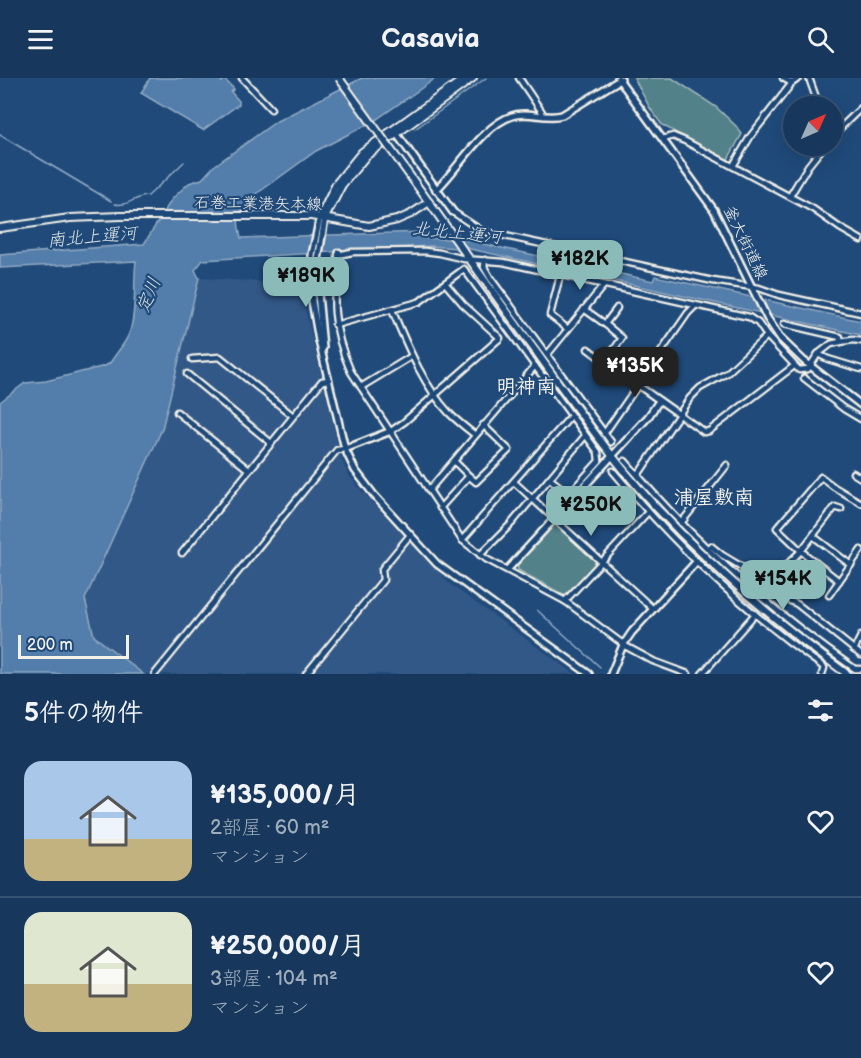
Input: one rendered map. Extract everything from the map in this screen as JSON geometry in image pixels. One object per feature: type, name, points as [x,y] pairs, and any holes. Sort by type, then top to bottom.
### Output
[{"type":"main road","points":[[339,78],[612,455],[676,528],[732,583],[784,627],[847,674]]},
{"type":"main road","points":[[323,218],[336,184],[362,152],[465,78]]},
{"type":"main road","points":[[323,218],[338,191],[366,156],[473,78]]},
{"type":"main road","name":"石巻工業港矢本線","points":[[0,228],[70,218],[244,215],[312,216],[358,226],[379,225],[405,217],[429,202]]},
{"type":"street","points":[[242,78],[271,109]]},
{"type":"street","points":[[519,78],[543,116]]},
{"type":"street","points":[[783,78],[792,83]]},
{"type":"street","points":[[733,166],[750,137],[792,83],[799,78]]},
{"type":"street","points":[[809,78],[815,96]]},
{"type":"street","points":[[436,190],[502,120],[520,114],[556,117],[562,115],[620,79]]},
{"type":"street","name":"釜大街道線","points":[[620,79],[714,210],[767,318],[781,339],[861,405]]},
{"type":"street","points":[[843,125],[861,108]]},
{"type":"street","points":[[396,133],[453,212],[482,231],[753,290],[759,288],[779,295],[861,313]]},
{"type":"street","points":[[663,140],[670,136],[676,137],[790,196],[861,240]]},
{"type":"street","points":[[790,196],[815,156]]},
{"type":"street","points":[[323,218],[315,255],[312,301],[319,341],[345,449],[362,480],[449,575],[589,674]]},
{"type":"street","points":[[688,674],[654,661],[623,645],[566,601],[480,555],[462,540],[361,387],[344,357],[335,325],[333,298],[339,254],[424,251],[503,262],[749,317],[758,323],[794,366],[804,371],[827,346],[853,340],[861,342]]},
{"type":"street","points":[[485,260],[486,270],[611,442]]},
{"type":"street","points":[[335,325],[418,302],[464,269],[598,452],[599,461],[569,494],[550,479]]},
{"type":"street","points":[[560,276],[550,315],[568,329]]},
{"type":"street","points":[[155,674],[337,450],[391,431],[500,338],[445,284]]},
{"type":"street","points":[[547,355],[604,285]]},
{"type":"street","points":[[604,434],[695,306]]},
{"type":"street","points":[[605,324],[616,308]]},
{"type":"street","points":[[584,309],[622,338],[605,362]]},
{"type":"street","points":[[392,310],[412,356],[435,394],[449,413],[475,435]]},
{"type":"street","points":[[784,324],[840,337],[840,342]]},
{"type":"street","points":[[638,475],[678,414],[700,388],[727,374],[767,336]]},
{"type":"street","points":[[588,349],[704,432],[709,431],[794,366]]},
{"type":"street","points":[[819,354],[861,369]]},
{"type":"street","points":[[361,387],[412,356]]},
{"type":"street","points":[[192,359],[220,357],[293,416]]},
{"type":"street","points":[[429,490],[535,366]]},
{"type":"street","points":[[187,374],[271,443]]},
{"type":"street","points":[[804,378],[844,409],[861,419]]},
{"type":"street","points":[[182,554],[322,381],[329,380]]},
{"type":"street","points":[[508,569],[648,417],[659,401]]},
{"type":"street","points":[[177,412],[249,471]]},
{"type":"street","points":[[462,540],[571,416]]},
{"type":"street","points":[[454,461],[476,482],[509,450],[483,425]]},
{"type":"street","points":[[480,555],[532,500],[585,436]]},
{"type":"street","points":[[625,460],[681,523],[765,602],[830,652],[855,669],[861,669]]},
{"type":"street","points":[[681,523],[727,465]]},
{"type":"street","points":[[613,471],[648,512],[754,614],[821,664],[824,668],[822,674]]},
{"type":"street","points":[[853,473],[861,478]]},
{"type":"street","points":[[440,508],[469,476]]},
{"type":"street","points":[[839,581],[801,551],[777,528],[821,477],[861,503]]},
{"type":"street","points":[[514,482],[653,609]]},
{"type":"street","points":[[765,586],[801,551],[836,507],[841,509]]},
{"type":"street","points":[[566,601],[648,512]]},
{"type":"street","points":[[306,674],[383,580],[382,569],[410,535]]},
{"type":"street","points":[[813,536],[851,565]]},
{"type":"street","points":[[708,549],[711,546],[747,570],[772,593],[797,604],[861,655]]},
{"type":"street","points":[[830,595],[861,550]]},
{"type":"street","points":[[611,674],[623,645],[697,561]]},
{"type":"street","points":[[765,602],[772,593]]},
{"type":"street","points":[[702,674],[754,614]]},
{"type":"street","points":[[854,650],[861,636]]},
{"type":"shaded area","points":[[199,278],[299,284],[341,458],[348,474],[451,585],[575,674],[143,674],[94,636],[85,599],[162,429]]},
{"type":"green space","points":[[634,78],[672,78],[716,107],[742,134],[727,161],[662,125]]},
{"type":"green space","points":[[554,525],[559,525],[597,560],[597,563],[568,594],[564,595],[518,570],[517,565]]},
{"type":"water","points":[[150,78],[218,78],[222,82],[224,79],[234,89],[231,92],[239,104],[203,130],[141,93]]},
{"type":"water","name":"定川","points":[[362,78],[436,78],[374,121],[316,151],[251,198],[239,216],[238,225],[241,238],[424,232],[425,238],[465,240],[653,281],[655,276],[861,321],[861,335],[470,249],[430,246],[203,260],[195,270],[199,278],[162,429],[85,599],[94,636],[143,674],[0,674],[0,402],[25,383],[46,381],[110,363],[130,331],[136,261],[0,268],[0,255],[144,244],[172,199],[189,183],[202,179],[214,166],[277,121]]},
{"type":"waterway","points":[[415,129],[486,78]]},
{"type":"waterway","points":[[0,135],[111,201]]},
{"type":"waterway","points":[[115,204],[124,204],[148,196],[184,162]]},
{"type":"waterway","points":[[537,610],[600,667]]},
{"type":"district","name":"明神南","points":[[526,387]]},
{"type":"district","name":"浦屋敷南","points":[[714,498]]},
{"type":"water label","name":"北北上運河","points":[[457,233]]},
{"type":"water label","name":"南北上運河","points":[[92,237]]}]
